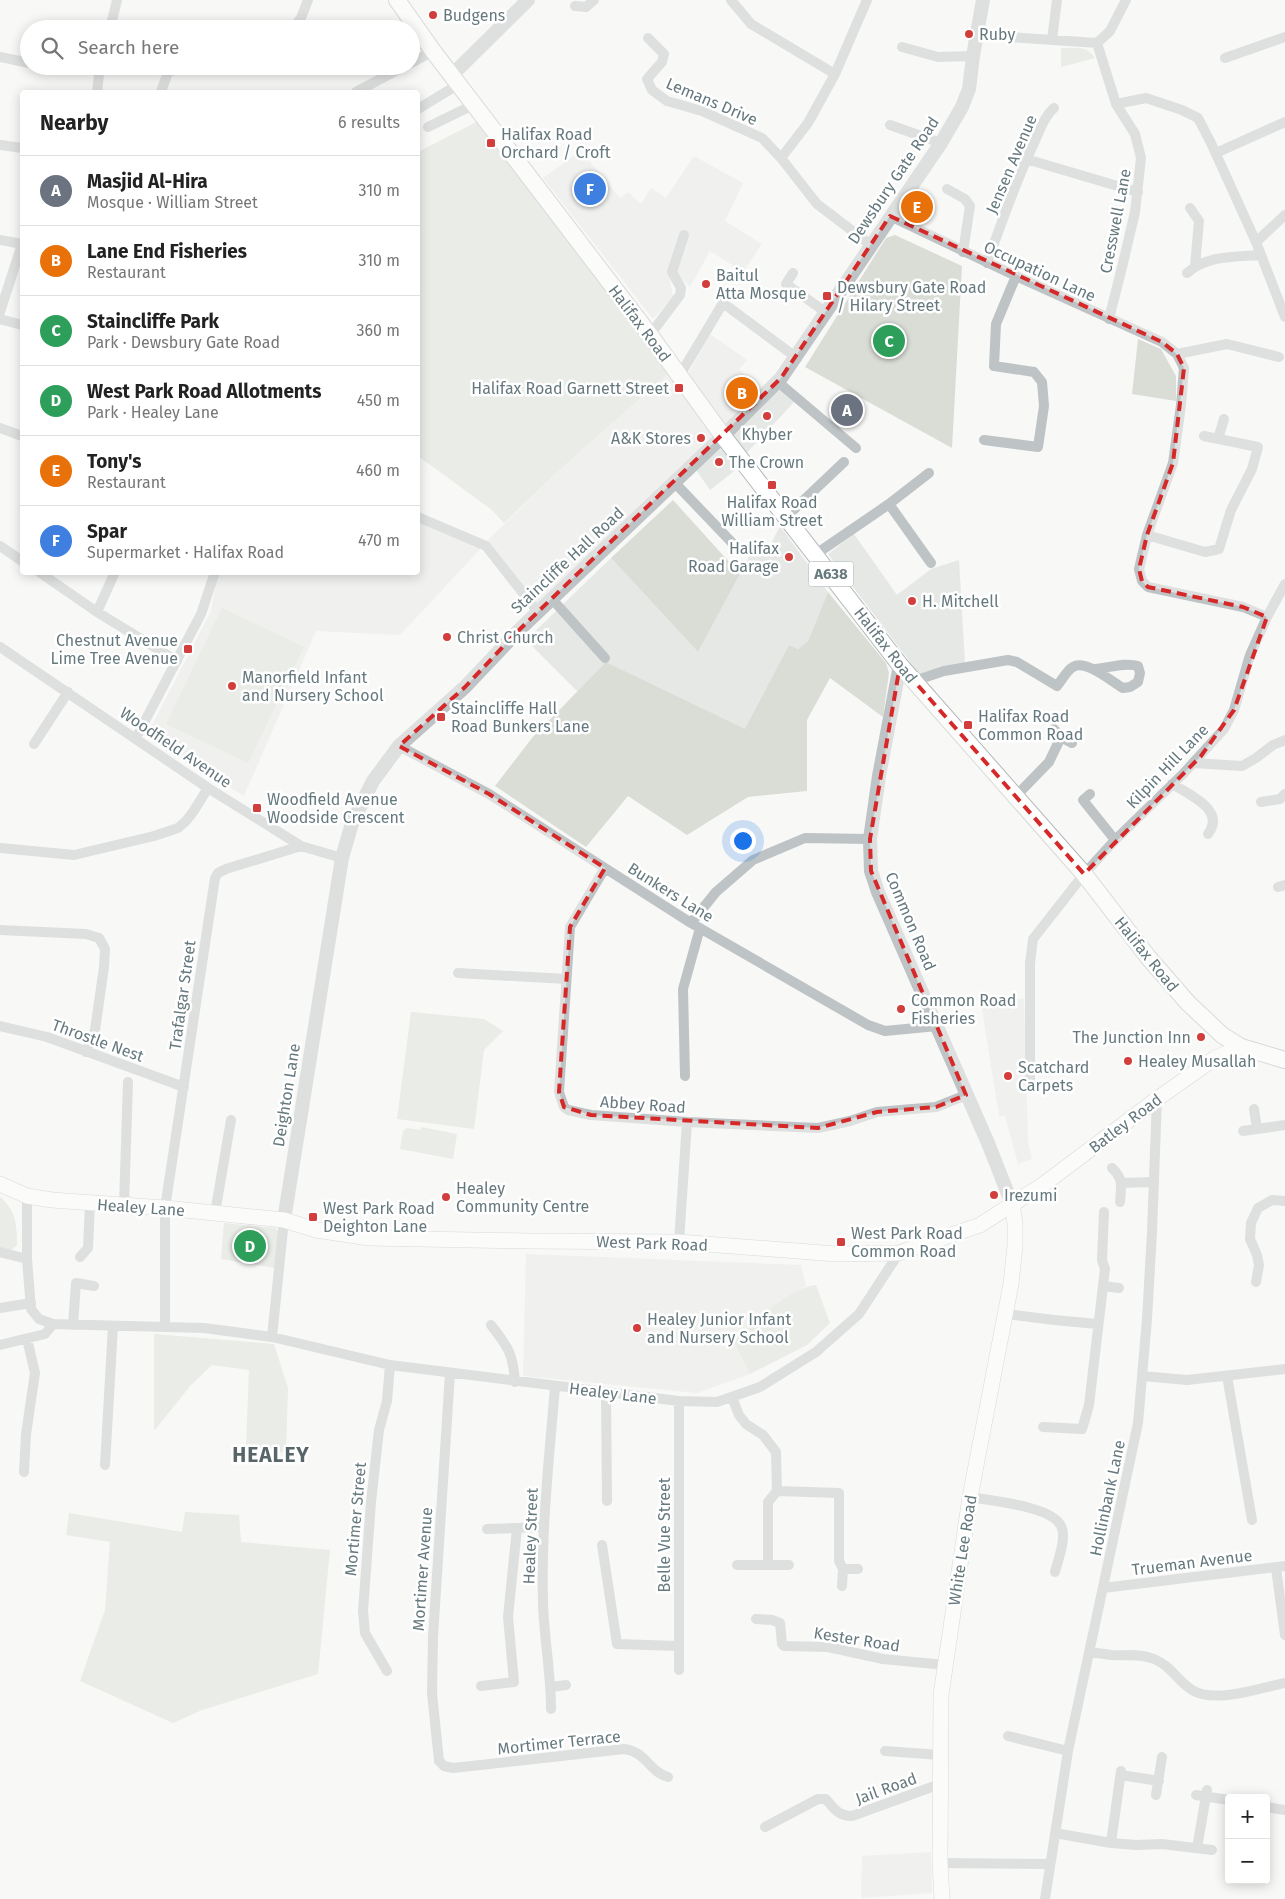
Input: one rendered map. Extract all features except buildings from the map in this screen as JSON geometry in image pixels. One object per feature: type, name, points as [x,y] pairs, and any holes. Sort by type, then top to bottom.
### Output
[{"type":"main road","name":"Halifax Road","points":[[397,0],[411,20]]},
{"type":"main road","name":"Halifax Road","points":[[420,33],[650,335],[723,436],[787,516],[900,665],[1084,874],[1148,957],[1188,1003],[1222,1036],[1241,1047]]},
{"type":"main road","name":"A638","points":[[1241,1047],[1285,1060]]},
{"type":"main road","name":"Batley Road","points":[[1012,1204],[1044,1184],[1157,1099],[1216,1058],[1241,1047]]},
{"type":"main road","name":"Healey Lane","points":[[0,1184],[27,1196],[52,1200],[165,1208],[284,1220]]},
{"type":"main road","name":"West Park Road","points":[[284,1220],[316,1230],[369,1238],[528,1242],[679,1242],[836,1254],[899,1253],[980,1225],[1012,1204]]},
{"type":"main road","name":"White Lee Road","points":[[942,1899],[940,1863],[941,1696],[970,1497],[1006,1314],[1015,1246],[1015,1223],[1012,1204]]},
{"type":"street","points":[[112,20],[117,0]]},
{"type":"street","points":[[299,20],[308,0]]},
{"type":"street","points":[[420,106],[455,79],[528,0]]},
{"type":"street","points":[[575,6],[586,7],[594,0]]},
{"type":"street","points":[[732,0],[751,24],[835,74]]},
{"type":"street","points":[[781,158],[808,124],[835,74],[868,0]]},
{"type":"street","name":"Dewsbury Gate Road","points":[[723,436],[778,382],[797,358],[890,216],[941,143],[962,107],[969,90],[983,0]]},
{"type":"street","points":[[1052,40],[1057,0]]},
{"type":"street","points":[[977,35],[1097,43],[1110,30],[1126,0]]},
{"type":"street","points":[[1225,58],[1285,37]]},
{"type":"street","name":"Lemans Drive","points":[[648,38],[664,54],[662,62],[647,79],[652,90],[667,101],[702,111],[762,138],[781,158],[816,204],[871,245]]},
{"type":"street","name":"Cresswell Lane","points":[[1097,43],[1116,104],[1135,134],[1141,158],[1138,192],[1109,319]]},
{"type":"street","points":[[902,47],[938,57],[973,56]]},
{"type":"street","points":[[420,58],[433,51]]},
{"type":"street","points":[[0,57],[20,61]]},
{"type":"street","points":[[97,90],[99,75]]},
{"type":"street","points":[[162,90],[167,75]]},
{"type":"street","points":[[360,90],[388,75]]},
{"type":"street","points":[[1116,104],[1146,98],[1182,110],[1198,118],[1256,242],[1285,317]]},
{"type":"street","points":[[428,127],[474,105]]},
{"type":"street","name":"Jensen Avenue","points":[[987,263],[1026,159],[1050,112],[1054,108]]},
{"type":"street","points":[[1216,153],[1285,122]]},
{"type":"street","points":[[890,126],[941,143]]},
{"type":"street","points":[[0,145],[20,148]]},
{"type":"street","points":[[1026,159],[1138,192]]},
{"type":"street","points":[[947,189],[965,199],[970,206],[963,252]]},
{"type":"street","points":[[1190,208],[1199,221],[1191,270],[1207,260],[1261,255]]},
{"type":"street","points":[[1256,242],[1285,215]]},
{"type":"street","name":"Occupation Lane","points":[[890,216],[963,252],[1162,342],[1177,354]]},
{"type":"street","points":[[650,335],[680,295],[681,288],[672,272],[684,235]]},
{"type":"street","points":[[0,240],[20,244]]},
{"type":"street","points":[[0,312],[20,250]]},
{"type":"street","points":[[794,273],[786,284],[827,313]]},
{"type":"street","points":[[984,440],[1038,448],[1044,406],[1042,382],[1034,372],[994,366],[996,324],[1016,276]]},
{"type":"street","points":[[680,375],[723,303],[797,358]]},
{"type":"street","points":[[0,319],[20,324]]},
{"type":"street","points":[[1267,617],[1243,607],[1148,587],[1142,581],[1139,569],[1147,535],[1173,463],[1184,368],[1177,354],[1227,344],[1279,357]]},
{"type":"street","points":[[778,382],[856,448]]},
{"type":"street","points":[[1218,439],[1224,419]]},
{"type":"street","points":[[0,428],[20,435]]},
{"type":"street","name":"Staincliffe Hall Road","points":[[342,858],[352,823],[373,781],[399,746],[465,687],[518,631],[723,436]]},
{"type":"street","points":[[1147,535],[1205,552],[1219,549],[1231,510],[1252,469],[1259,442],[1204,436]]},
{"type":"street","points":[[787,516],[844,462]]},
{"type":"street","points":[[816,554],[889,504],[930,473]]},
{"type":"street","points":[[674,482],[740,551]]},
{"type":"street","points":[[889,504],[931,563]]},
{"type":"street","points":[[420,518],[486,546],[538,612]]},
{"type":"street","points":[[0,546],[20,561]]},
{"type":"street","points":[[43,575],[97,612],[178,661]]},
{"type":"street","points":[[97,612],[114,575]]},
{"type":"street","points":[[136,738],[201,614],[214,575]]},
{"type":"street","name":"Kilpin Hill Lane","points":[[1030,1078],[1030,963],[1033,939],[1084,874],[1224,729],[1234,710],[1250,655],[1267,617],[1285,584]]},
{"type":"street","points":[[552,599],[605,658]]},
{"type":"street","name":"Woodfield Avenue","points":[[0,647],[208,788],[301,846],[342,858]]},
{"type":"street","points":[[914,681],[944,671],[996,664],[1008,660],[1017,662],[1057,686],[1072,667],[1081,665],[1095,669]]},
{"type":"street","name":"Common Road","points":[[900,665],[870,839],[871,871],[988,1143],[1012,1204]]},
{"type":"street","points":[[34,744],[68,692]]},
{"type":"street","points":[[1016,796],[1049,762],[1058,733],[1072,743]]},
{"type":"street","points":[[1193,763],[1242,766],[1273,745],[1285,740]]},
{"type":"street","name":"Bunkers Lane","points":[[399,746],[489,794],[695,926],[868,1025],[885,1031],[937,1026]]},
{"type":"street","points":[[1172,784],[1210,810],[1214,820],[1214,827],[1208,834]]},
{"type":"street","points":[[0,848],[74,855],[159,835],[178,828],[186,821],[208,788]]},
{"type":"street","points":[[1090,794],[1083,800],[1115,840]]},
{"type":"street","points":[[1261,802],[1280,800],[1285,794]]},
{"type":"street","points":[[685,1076],[684,989],[695,926],[716,892],[753,860],[805,838],[870,839]]},
{"type":"street","name":"Trafalgar Street","points":[[165,1327],[165,1208],[215,878],[218,873],[226,868],[301,846]]},
{"type":"street","name":"Deighton Lane","points":[[272,1337],[284,1220],[342,858]]},
{"type":"street","name":"Abbey Road","points":[[605,868],[570,927],[559,1092],[564,1107],[568,1110],[591,1115],[687,1122],[818,1128],[850,1121],[877,1112],[936,1107],[966,1095]]},
{"type":"street","points":[[0,930],[86,934],[99,938],[105,949],[104,967],[95,1030],[86,1052]]},
{"type":"street","points":[[458,973],[566,979]]},
{"type":"street","name":"Throstle Nest","points":[[0,1026],[47,1037],[184,1087]]},
{"type":"street","points":[[124,1205],[128,1082]]},
{"type":"street","name":"Hollinbank Lane","points":[[1045,1899],[1068,1752],[1138,1423],[1148,1319],[1157,1099]]},
{"type":"street","points":[[1254,1109],[1257,1129]]},
{"type":"street","points":[[215,1213],[231,1120]]},
{"type":"street","points":[[679,1242],[687,1122]]},
{"type":"street","points":[[1243,1131],[1285,1125]]},
{"type":"street","points":[[1112,1168],[1120,1175],[1120,1202]]},
{"type":"street","points":[[1121,1183],[1154,1182]]},
{"type":"street","points":[[0,1345],[45,1334],[53,1324],[38,1319],[31,1309],[27,1260],[27,1196]]},
{"type":"street","points":[[1256,1282],[1259,1265],[1257,1254],[1250,1239],[1251,1223],[1258,1208],[1272,1200],[1285,1201]]},
{"type":"street","points":[[80,1257],[88,1248],[90,1203]]},
{"type":"street","points":[[1043,1428],[1082,1429],[1089,1405],[1105,1269],[1102,1260],[1104,1212]]},
{"type":"street","points":[[0,1252],[27,1260]]},
{"type":"street","name":"Healey Lane","points":[[53,1324],[204,1328],[272,1337],[390,1365],[555,1387],[679,1401],[717,1402],[760,1387],[816,1352],[859,1314],[899,1253]]},
{"type":"street","points":[[73,1325],[76,1283],[94,1286]]},
{"type":"street","points":[[1103,1286],[1119,1288]]},
{"type":"street","points":[[0,1308],[31,1303]]},
{"type":"street","points":[[1006,1314],[1098,1324]]},
{"type":"street","points":[[491,1325],[508,1346],[514,1362],[515,1382]]},
{"type":"street","points":[[105,1465],[113,1326]]},
{"type":"street","points":[[24,1472],[26,1434],[35,1373],[27,1339]]},
{"type":"street","name":"Mortimer Street","points":[[387,1671],[365,1633],[363,1611],[370,1502],[379,1430],[387,1401],[390,1365]]},
{"type":"street","points":[[1142,1376],[1187,1380],[1285,1369]]},
{"type":"street","name":"Mortimer Avenue","points":[[444,1766],[439,1761],[432,1693],[432,1665],[450,1373]]},
{"type":"street","points":[[1227,1376],[1252,1520]]},
{"type":"street","name":"Healey Street","points":[[551,1709],[551,1686],[543,1604],[544,1527],[555,1387]]},
{"type":"street","points":[[606,1392],[607,1501]]},
{"type":"street","points":[[732,1397],[739,1414],[746,1424],[763,1436],[776,1452],[778,1491],[768,1502],[768,1565]]},
{"type":"street","name":"Belle Vue Street","points":[[679,1401],[679,1670]]},
{"type":"street","points":[[778,1491],[839,1493],[839,1561],[843,1569],[842,1586]]},
{"type":"street","points":[[970,1497],[1039,1510],[1054,1516],[1061,1526],[1063,1537],[1055,1572]]},
{"type":"street","points":[[487,1529],[544,1527]]},
{"type":"street","points":[[481,1686],[514,1682],[508,1617],[517,1528]]},
{"type":"street","points":[[602,1545],[617,1644],[678,1646]]},
{"type":"street","points":[[737,1565],[789,1564]]},
{"type":"street","points":[[1280,1566],[1285,1635]]},
{"type":"street","name":"Trueman Avenue","points":[[1103,1588],[1280,1566]]},
{"type":"street","points":[[843,1569],[858,1569]]},
{"type":"street","name":"Kester Road","points":[[756,1619],[772,1620],[780,1623],[782,1644],[784,1646],[828,1647],[883,1659],[945,1665]]},
{"type":"street","points":[[1089,1652],[1114,1655],[1132,1654],[1152,1658],[1168,1666],[1181,1682],[1192,1691],[1207,1696],[1223,1696],[1285,1683]]},
{"type":"street","points":[[551,1686],[566,1685]]},
{"type":"street","points":[[1008,1736],[1068,1752]]},
{"type":"street","name":"Mortimer Terrace","points":[[444,1766],[453,1768],[624,1749],[632,1750],[642,1755],[659,1774],[668,1777]]},
{"type":"street","name":"Jail Road","points":[[885,1751],[940,1755]]},
{"type":"street","points":[[1156,1795],[1162,1757]]},
{"type":"street","points":[[1111,1843],[1121,1773],[1159,1781]]},
{"type":"street","name":"Jail Road","points":[[765,1827],[818,1799],[826,1800],[841,1814],[852,1816],[940,1784]]},
{"type":"street","points":[[1197,1848],[1203,1794],[1225,1799]]},
{"type":"street","points":[[1270,1808],[1285,1810]]},
{"type":"street","points":[[1054,1832],[1111,1843],[1136,1845],[1162,1844],[1212,1850]]},
{"type":"street","points":[[940,1863],[1050,1864]]},
{"type":"highlighted area","points":[[890,216],[1162,342],[1177,354],[1184,368],[1173,463],[1147,535],[1139,569],[1142,581],[1148,587],[1243,607],[1267,617],[1234,710],[1201,756],[1084,874],[900,665],[870,839],[871,871],[966,1095],[936,1107],[877,1112],[818,1128],[591,1115],[564,1107],[559,1092],[570,927],[605,868],[489,794],[399,746],[465,687],[518,631],[781,378]]},
{"type":"shaded area","points":[[1061,48],[1085,49],[1095,58],[1061,67]]},
{"type":"shaded area","points":[[484,118],[674,368],[557,472],[504,523],[492,510],[420,457],[420,151]]},
{"type":"shaded area","points":[[581,151],[620,198],[628,192],[641,204],[651,188],[666,198],[694,156],[743,183],[725,221],[762,244],[743,272],[710,251],[690,287],[671,268],[669,276],[673,297],[653,319],[543,178]]},
{"type":"shaded area","points":[[895,235],[962,266],[952,448],[805,367],[886,238]]},
{"type":"shaded area","points":[[710,334],[747,360],[739,369],[761,390],[778,386],[796,400],[742,458],[738,468],[710,490],[692,464],[538,612],[484,545],[400,635],[316,631],[244,796],[146,737],[211,611],[218,575],[420,575],[420,518],[484,544],[557,472],[674,368],[683,383]]},
{"type":"shaded area","points":[[1138,339],[1161,349],[1176,376],[1176,401],[1132,394]]},
{"type":"shaded area","points":[[673,500],[740,574],[698,652],[611,558]]},
{"type":"shaded area","points":[[780,526],[828,592],[808,641],[798,649],[789,645],[746,730],[606,662],[578,692],[526,640],[611,558],[698,652],[756,544],[768,550]]},
{"type":"shaded area","name":"H. Mitchell","points":[[854,534],[897,595],[931,569],[959,560],[965,664],[920,675],[828,554]]},
{"type":"shaded area","points":[[828,592],[886,663],[889,673],[883,717],[830,678],[807,720],[807,791],[748,797],[687,835],[628,796],[586,847],[495,786],[532,738],[606,662],[745,729],[789,645],[798,649],[808,641]]},
{"type":"shaded area","points":[[222,608],[304,647],[248,763],[166,724]]},
{"type":"shaded area","points":[[980,997],[1024,999],[1028,1141],[1032,1159],[1018,1164],[1005,1116],[999,1116]]},
{"type":"shaded area","points":[[411,1012],[484,1019],[503,1031],[484,1050],[474,1129],[397,1119]]},
{"type":"shaded area","points":[[421,1127],[457,1134],[453,1159],[400,1149],[403,1131],[407,1128],[421,1130]]},
{"type":"shaded area","points":[[0,1197],[9,1207],[16,1225],[17,1245],[10,1251],[0,1247]]},
{"type":"shaded area","points":[[224,1223],[276,1228],[279,1233],[275,1268],[221,1259]]},
{"type":"shaded area","name":"Healey Junior Infant and Nursery School","points":[[526,1254],[801,1265],[806,1286],[764,1313],[734,1342],[750,1374],[697,1393],[523,1376]]},
{"type":"shaded area","points":[[816,1285],[830,1323],[807,1345],[750,1374],[734,1342],[783,1299],[806,1287]]},
{"type":"shaded area","points":[[154,1334],[274,1344],[288,1388],[286,1453],[246,1447],[249,1370],[212,1365],[191,1385],[154,1431]]},
{"type":"shaded area","points":[[185,1512],[239,1515],[241,1542],[330,1550],[318,1674],[202,1710],[173,1723],[80,1681],[105,1610],[110,1542],[66,1535],[69,1513],[182,1532]]},
{"type":"shaded area","points":[[931,1852],[932,1893],[861,1898],[862,1856]]},
{"type":"place","name":"Budgens","points":[[433,15]]},
{"type":"place","name":"Ruby","points":[[969,34]]},
{"type":"place","name":"Halifax Road Orchard / Croft","points":[[491,143]]},
{"type":"place","name":"Spar","points":[[590,189]]},
{"type":"place","name":"Tony's","points":[[917,207]]},
{"type":"place","name":"Baitul Atta Mosque","points":[[706,284]]},
{"type":"place","name":"Dewsbury Gate Road / Hilary Street","points":[[827,296]]},
{"type":"place","name":"Staincliffe Park","points":[[889,341]]},
{"type":"place","name":"Halifax Road Garnett Street","points":[[679,388]]},
{"type":"place","name":"Lane End Fisheries","points":[[742,393]]},
{"type":"place","name":"Masjid Al-Hira","points":[[847,410]]},
{"type":"place","name":"Khyber","points":[[767,416]]},
{"type":"place","name":"A&K Stores","points":[[701,438]]},
{"type":"place","name":"The Crown","points":[[719,462]]},
{"type":"place","name":"Halifax Road William Street","points":[[772,485]]},
{"type":"place","name":"Halifax Road Garage","points":[[789,557]]},
{"type":"place","name":"H. Mitchell","points":[[912,601]]},
{"type":"place","name":"Christ Church","points":[[447,637]]},
{"type":"place","name":"Chestnut Avenue Lime Tree Avenue","points":[[188,649]]},
{"type":"place","name":"Manorfield Infant and Nursery School","points":[[232,686]]},
{"type":"place","name":"Staincliffe Hall Road Bunkers Lane","points":[[441,717]]},
{"type":"place","name":"Halifax Road Common Road","points":[[968,725]]},
{"type":"place","name":"Woodfield Avenue Woodside Crescent","points":[[257,808]]},
{"type":"place","name":"Common Road Fisheries","points":[[901,1009]]},
{"type":"place","name":"The Junction Inn","points":[[1201,1037]]},
{"type":"place","name":"Healey Musallah","points":[[1128,1061]]},
{"type":"place","name":"Scatchard Carpets","points":[[1008,1076]]},
{"type":"place","name":"Irezumi","points":[[994,1195]]},
{"type":"place","name":"Healey Community Centre","points":[[446,1197]]},
{"type":"place","name":"West Park Road Deighton Lane","points":[[313,1217]]},
{"type":"place","name":"West Park Road Common Road","points":[[841,1242]]},
{"type":"place","name":"West Park Road Allotments","points":[[250,1246]]},
{"type":"place","name":"Healey Junior Infant and Nursery School","points":[[637,1328]]},
{"type":"district","name":"HEALEY","points":[[271,1455]]}]
